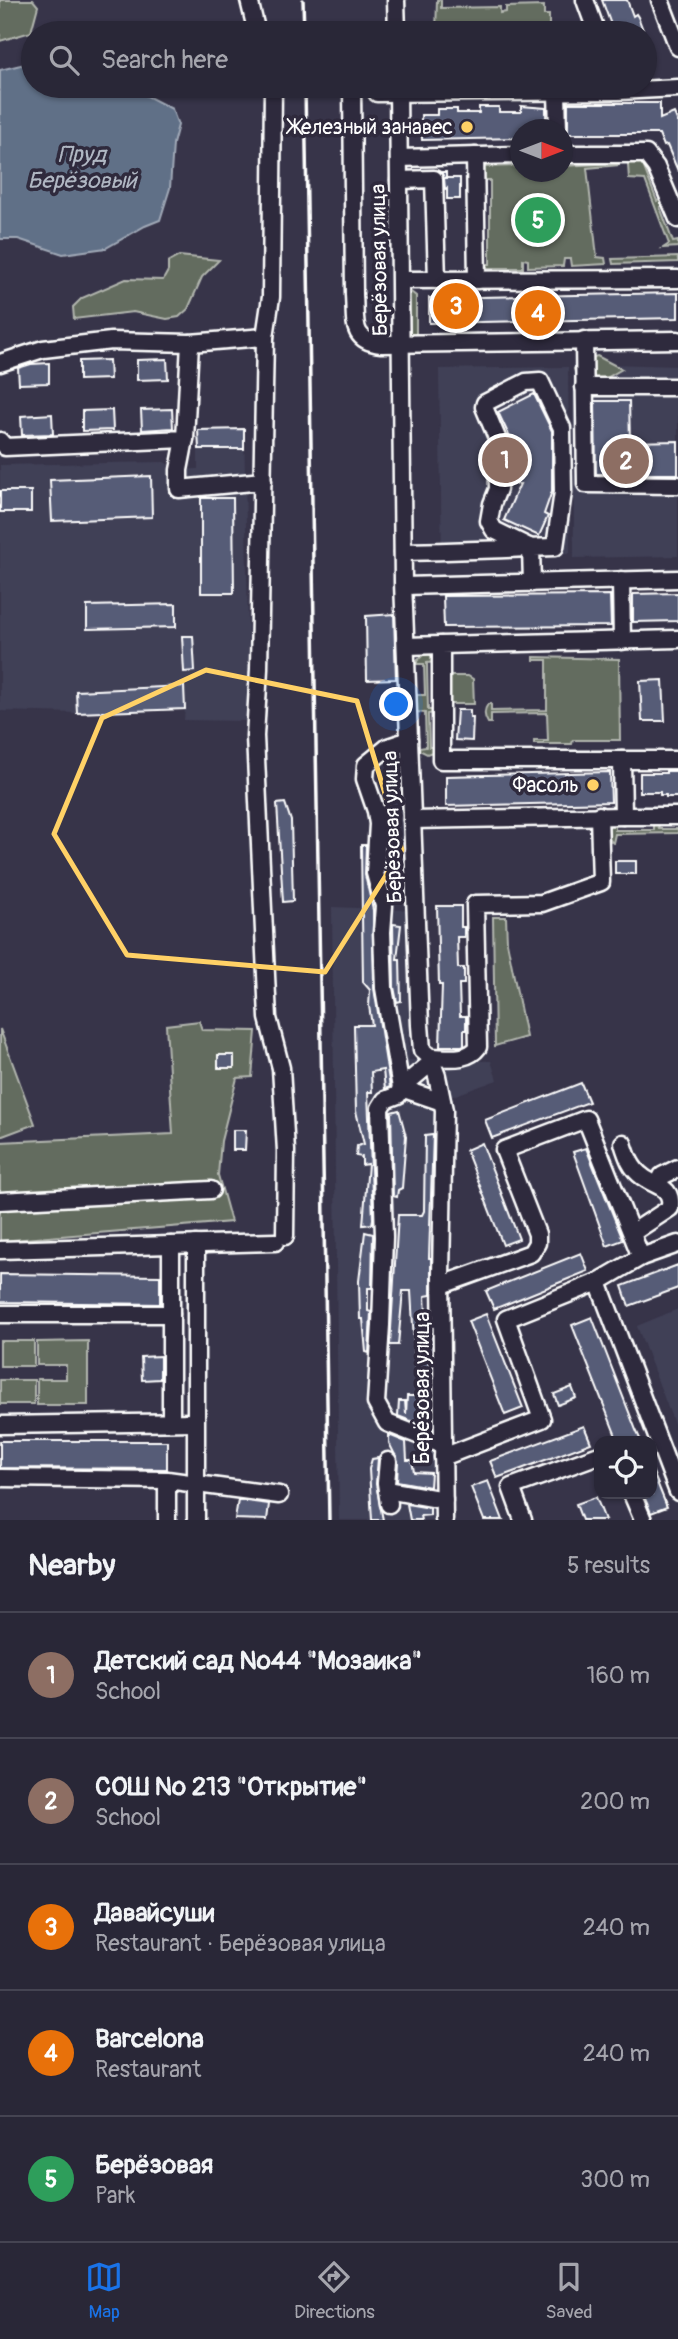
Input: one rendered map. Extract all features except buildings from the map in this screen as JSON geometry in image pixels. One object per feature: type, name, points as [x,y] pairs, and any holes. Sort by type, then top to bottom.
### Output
[{"type":"street","points":[[249,0],[254,21]]},
{"type":"street","points":[[396,0],[397,21]]},
{"type":"street","points":[[585,0],[593,21]]},
{"type":"street","points":[[660,0],[678,47]]},
{"type":"street","points":[[657,88],[678,88]]},
{"type":"street","points":[[0,1250],[280,1239],[286,1151],[281,1068],[268,1018],[255,736],[259,669],[265,337],[271,297],[273,98]]},
{"type":"street","points":[[352,98],[354,295],[360,339],[367,343],[678,340]]},
{"type":"street","name":"Берёзовая улица","points":[[398,98],[403,552],[420,1025],[422,1050],[431,1059],[442,1102],[444,1520]]},
{"type":"street","points":[[557,98],[558,119]]},
{"type":"street","points":[[573,154],[646,154],[656,167],[678,219]]},
{"type":"street","points":[[399,158],[510,155]]},
{"type":"street","points":[[475,156],[477,280]]},
{"type":"street","points":[[399,180],[434,179],[437,280]]},
{"type":"street","points":[[401,280],[678,279]]},
{"type":"street","points":[[0,380],[0,363],[43,349],[111,341],[190,343],[265,337]]},
{"type":"street","points":[[584,340],[586,484],[678,485]]},
{"type":"street","points":[[190,343],[185,439],[179,470],[179,489],[263,481]]},
{"type":"street","points":[[403,552],[531,548],[555,547],[563,492],[562,428],[540,381],[534,380],[485,403],[484,407],[497,438],[498,489],[489,521],[494,530],[531,548]]},
{"type":"street","points":[[584,387],[678,387]]},
{"type":"street","points":[[0,441],[5,447],[185,439]]},
{"type":"street","points":[[531,548],[532,583]]},
{"type":"street","points":[[404,586],[678,579]]},
{"type":"street","points":[[621,580],[622,640]]},
{"type":"street","points":[[407,646],[678,639]]},
{"type":"street","points":[[441,645],[441,760]]},
{"type":"street","points":[[401,1088],[384,988],[384,905],[375,873],[378,824],[365,779],[366,765],[388,747],[410,740]]},
{"type":"street","points":[[622,760],[623,816]]},
{"type":"street","points":[[410,761],[678,760]]},
{"type":"street","points":[[598,815],[595,875],[601,881],[542,903],[475,904],[478,1047],[472,1055],[464,1058],[431,1059],[401,1088],[398,1095],[385,1100],[380,1108],[384,1237],[376,1402],[387,1423],[443,1451],[542,1419],[506,1319],[598,1283],[641,1257],[678,1244]]},
{"type":"street","points":[[412,820],[598,815],[678,816]]},
{"type":"street","points":[[401,1088],[442,1102]]},
{"type":"street","points":[[442,1285],[531,1253],[537,1243],[537,1234],[504,1150],[586,1119],[641,1257]]},
{"type":"street","points":[[623,1143],[628,1161],[643,1177],[665,1187],[672,1200],[670,1208],[632,1233]]},
{"type":"street","points":[[659,1185],[662,1177],[678,1168]]},
{"type":"street","points":[[0,1201],[211,1190]]},
{"type":"street","points":[[195,1520],[196,1244]]},
{"type":"street","points":[[170,1245],[171,1422]]},
{"type":"street","points":[[598,1283],[678,1492]]},
{"type":"street","points":[[0,1314],[171,1306],[195,1297]]},
{"type":"street","points":[[0,1425],[195,1422]]},
{"type":"street","points":[[523,1520],[511,1487],[594,1457]]},
{"type":"street","points":[[388,1461],[388,1497],[444,1500]]},
{"type":"street","points":[[0,1478],[167,1480],[279,1495]]},
{"type":"street","points":[[167,1480],[167,1520]]},
{"type":"street","points":[[634,1499],[643,1520]]},
{"type":"highlighted area","points":[[206,670],[357,701],[402,850],[325,972],[127,955],[54,834],[102,718]]},
{"type":"shaded area","points":[[573,363],[678,366],[678,556],[574,558]]},
{"type":"shaded area","points":[[568,367],[570,553],[442,557],[439,369]]},
{"type":"shaded area","points":[[244,429],[250,721],[184,720],[185,709],[77,713],[0,711],[0,465],[164,462],[179,470],[198,469],[198,430]]},
{"type":"shaded area","points":[[332,907],[408,910],[409,1060],[491,1061],[497,1080],[439,1101],[438,1520],[339,1520]]},
{"type":"shaded area","points":[[678,1309],[678,1434],[637,1326]]},
{"type":"green space","points":[[0,0],[33,0],[38,6],[34,21],[21,21],[21,35],[0,41]]},
{"type":"green space","points":[[437,0],[441,0],[441,8],[500,7],[500,13],[506,12],[506,7],[544,6],[544,15],[549,15],[549,21],[436,21]]},
{"type":"green space","points":[[615,155],[619,155],[619,165],[587,168],[597,257],[605,258],[606,264],[571,266],[570,259],[564,259],[563,266],[528,267],[528,260],[523,259],[523,268],[486,268],[486,275],[481,264],[490,264],[490,180],[480,180],[480,167],[510,166],[510,182],[573,182],[573,165],[615,163]]},
{"type":"green space","points":[[631,159],[650,162],[643,165],[657,201],[663,199],[665,204],[660,207],[673,242],[678,241],[678,247],[663,248],[669,244],[645,180],[629,179],[628,165]]},
{"type":"green space","points":[[179,256],[219,260],[202,277],[188,309],[179,317],[167,319],[133,312],[74,319],[73,307],[82,298],[126,279],[163,280],[168,271],[168,262]]},
{"type":"green space","points":[[678,257],[678,262],[613,264],[612,259]]},
{"type":"green space","points":[[411,292],[416,296],[416,342],[403,335],[406,296]]},
{"type":"green space","points":[[597,356],[622,369],[603,380],[577,378],[574,369],[581,361]]},
{"type":"green space","points":[[426,652],[435,658],[436,662],[427,663],[428,710],[435,710],[435,713],[428,714],[429,747],[437,747],[435,751],[427,754],[419,750],[426,747],[425,713],[417,712],[417,695],[425,695],[424,664],[417,664],[417,661]]},
{"type":"green space","points":[[534,657],[619,659],[620,740],[573,740],[572,744],[534,744],[534,741],[548,741],[547,713],[491,714],[491,723],[488,723],[485,709],[488,704],[491,704],[491,711],[547,710],[547,660],[534,660]]},
{"type":"green space","points":[[445,676],[468,676],[473,679],[474,704],[445,704]]},
{"type":"green space","points":[[611,823],[615,823],[615,830],[654,830],[654,823],[658,823],[659,829],[678,829],[678,833],[615,834],[613,843],[607,833]]},
{"type":"green space","points":[[493,917],[506,917],[507,942],[526,1037],[495,1046]]},
{"type":"green space","points":[[199,1021],[202,1030],[256,1031],[252,1077],[237,1078],[221,1141],[218,1175],[231,1222],[0,1241],[0,1142],[173,1134],[166,1025]]},
{"type":"green space","points":[[0,1029],[35,1124],[0,1137]]},
{"type":"green space","points":[[0,1341],[34,1341],[34,1366],[0,1366]]},
{"type":"green space","points":[[88,1341],[88,1405],[37,1405],[37,1379],[66,1379],[66,1365],[37,1365],[37,1342]]},
{"type":"green space","points":[[0,1380],[34,1380],[34,1404],[0,1404]]},
{"type":"water","name":"Пруд Берёзовый","points":[[21,65],[21,98],[151,98],[172,109],[178,125],[173,144],[170,188],[160,220],[106,248],[63,254],[18,239],[0,239],[0,70]]},
{"type":"railway","points":[[303,0],[304,21]]},
{"type":"railway","points":[[305,98],[329,1520]]},
{"type":"place","name":"Железный занавес","points":[[467,127]]},
{"type":"place","name":"Берёзовая","points":[[538,220]]},
{"type":"place","name":"Давайсуши","points":[[456,306]]},
{"type":"place","name":"Barcelona","points":[[538,313]]},
{"type":"place","name":"Детский сад №44 \"Мозаика\"","points":[[505,460]]},
{"type":"place","name":"СОШ № 213 \"Открытие\"","points":[[626,461]]},
{"type":"place","name":"Фасоль","points":[[593,785]]}]
